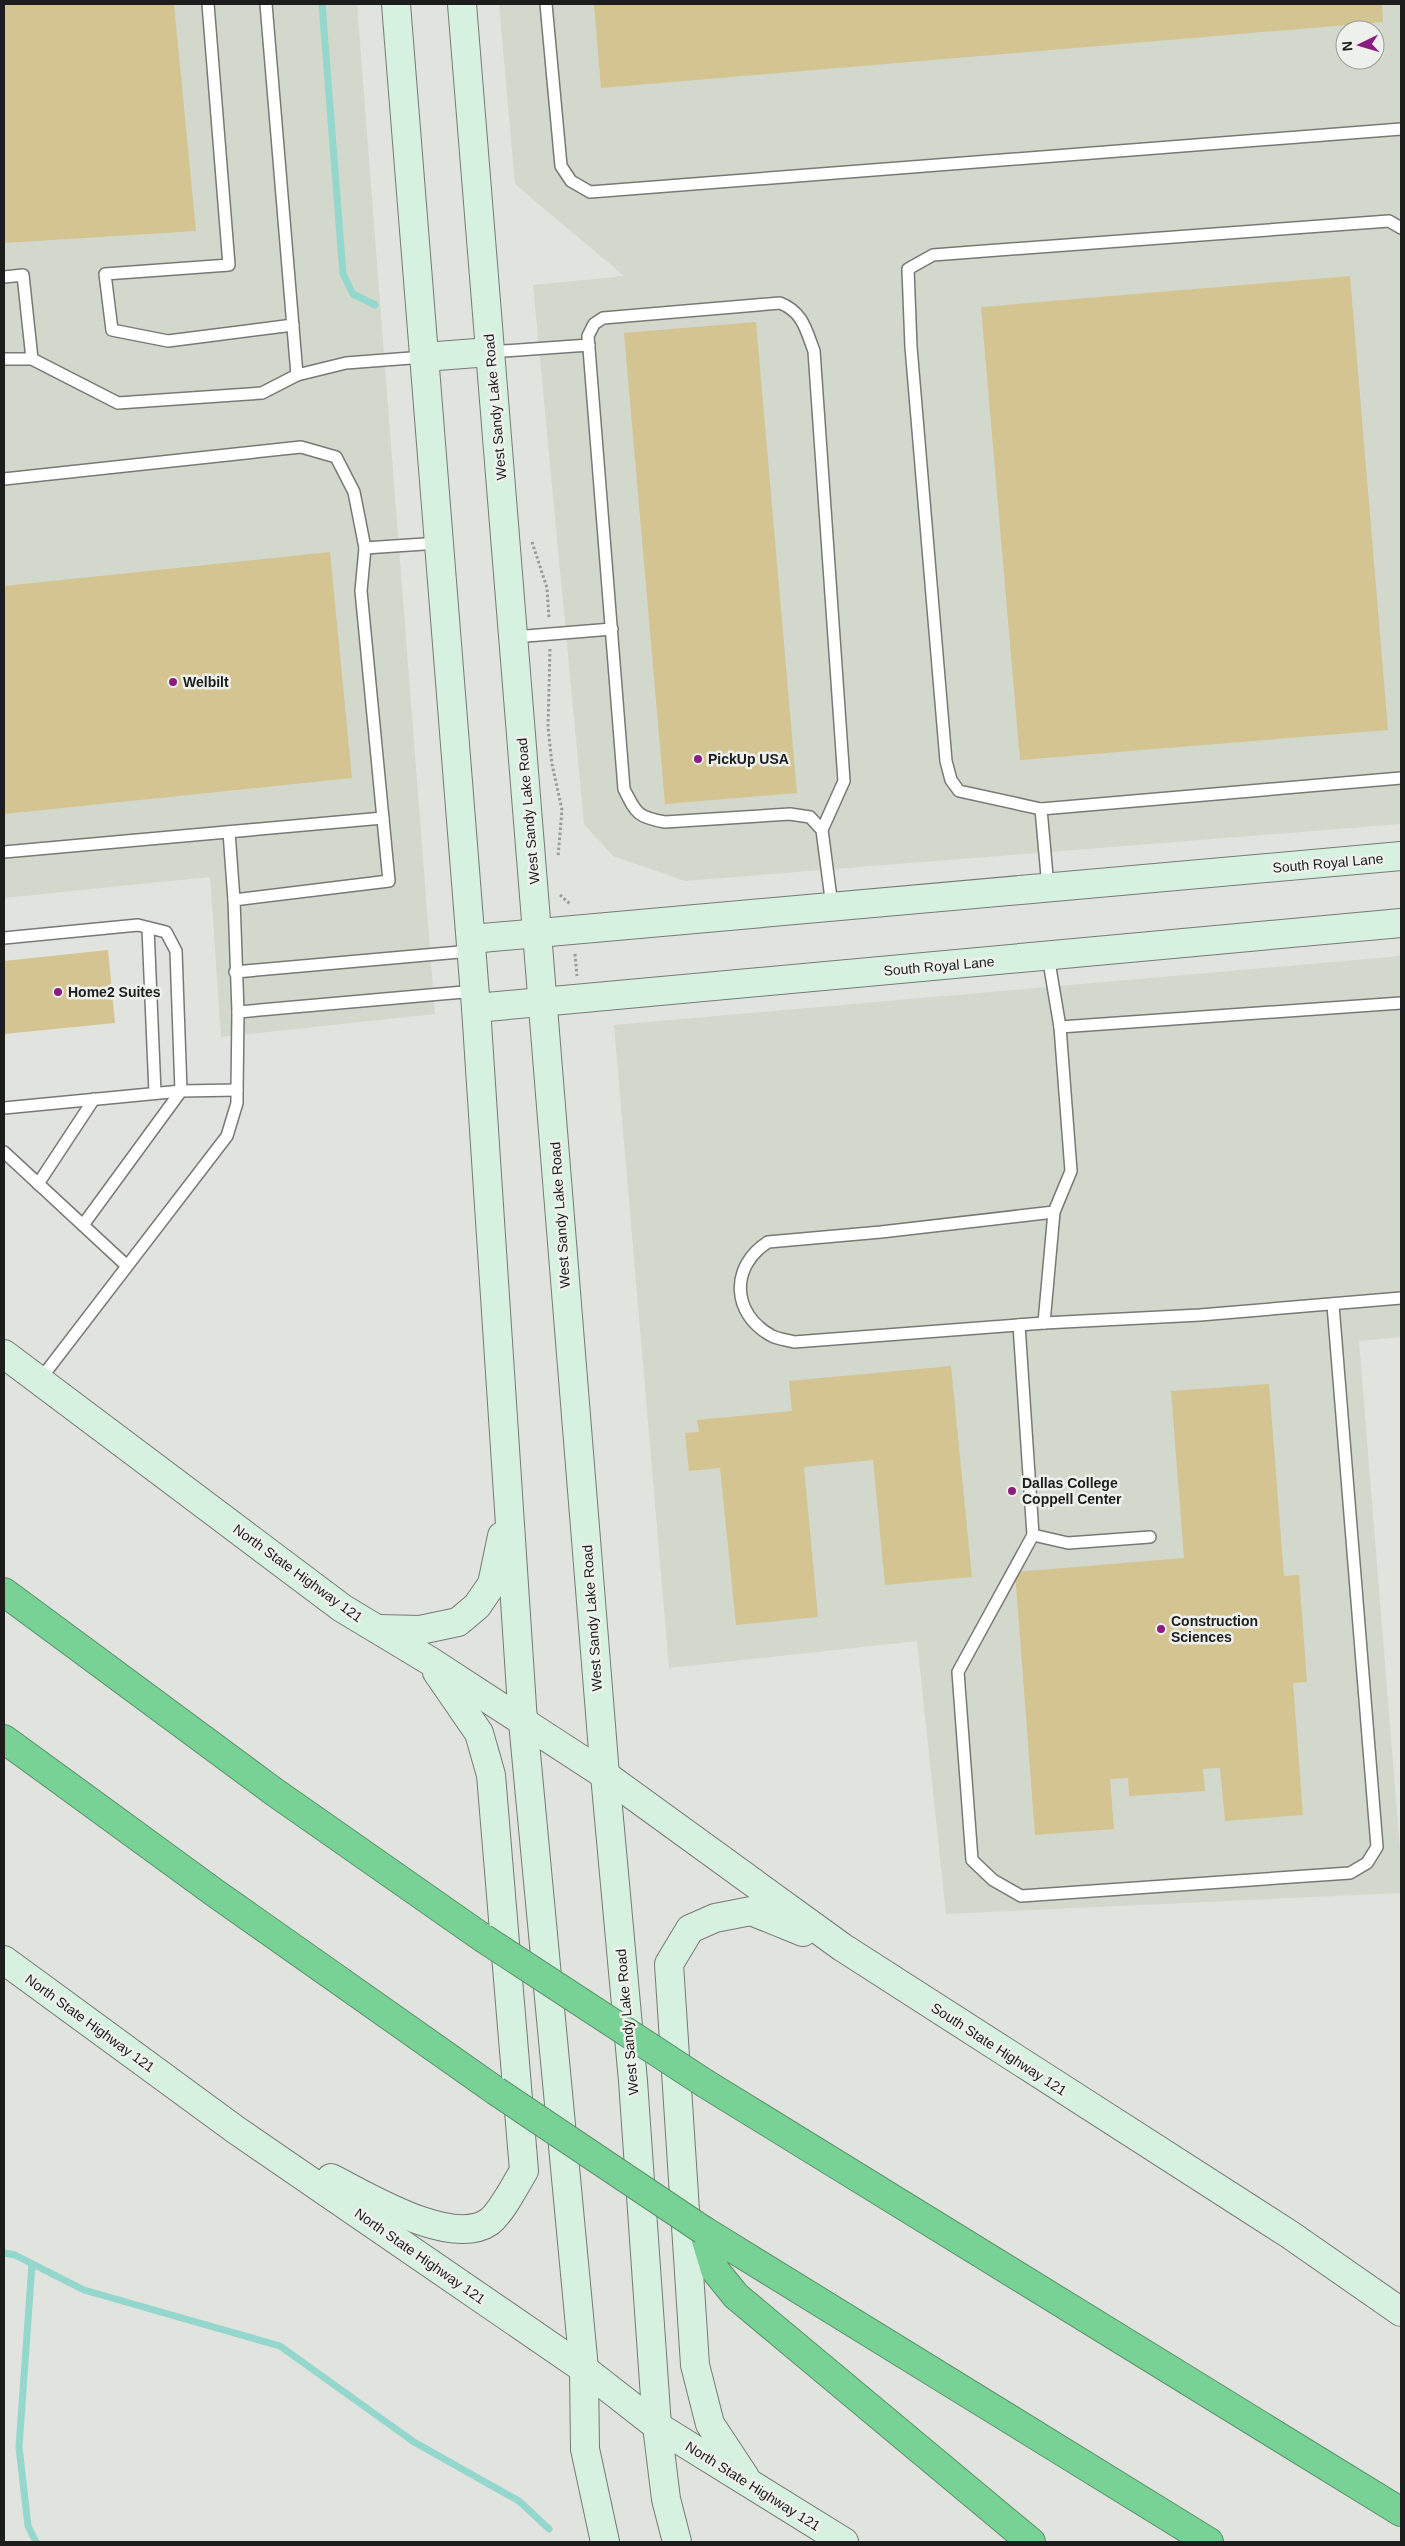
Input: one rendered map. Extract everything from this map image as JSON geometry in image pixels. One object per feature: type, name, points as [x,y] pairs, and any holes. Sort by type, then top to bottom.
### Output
[{"type":"highway","points":[[4,1592],[273,1791],[483,1938],[706,2084],[1401,2512]]},
{"type":"highway","points":[[4,1739],[215,1893],[496,2092],[703,2230],[1209,2542]]},
{"type":"highway","points":[[703,2230],[715,2270],[736,2296],[1027,2538]]},
{"type":"main road","points":[[396,4],[471,945],[523,1722],[584,2369],[585,2449],[604,2542]]},
{"type":"main road","name":"West Sandy Lake Road","points":[[462,4],[544,1002],[604,1775],[633,2082],[657,2426],[666,2499],[677,2542]]},
{"type":"main road","points":[[424,357],[490,352]]},
{"type":"main road","name":"South Royal Lane","points":[[471,945],[538,933],[1401,856]]},
{"type":"main road","name":"South Royal Lane","points":[[475,1000],[544,1002],[1401,923]]},
{"type":"main road","name":"North State Highway 121","points":[[4,1354],[342,1608],[430,1661],[604,1775]]},
{"type":"main road","points":[[377,1629],[420,1630],[458,1622],[477,1606],[492,1584],[509,1506]]},
{"type":"main road","points":[[236,2130],[413,2219],[459,2230],[488,2222],[504,2203],[524,2171],[491,1775],[479,1733],[430,1661]]},
{"type":"main road","name":"South State Highway 121","points":[[604,1775],[842,1948],[1289,2234],[1401,2312]]},
{"type":"main road","points":[[750,2484],[710,2424],[695,2365],[669,1964],[690,1929],[715,1918],[752,1911],[842,1948]]},
{"type":"main road","name":"North State Highway 121","points":[[4,1960],[236,2130],[584,2369],[657,2426],[844,2542]]},
{"type":"lane","points":[[208,4],[229,265],[105,274],[112,330],[168,341],[293,325]]},
{"type":"lane","points":[[266,4],[297,375]]},
{"type":"lane","points":[[546,4],[561,166],[571,181],[590,192],[1401,129]]},
{"type":"lane","points":[[1401,228],[1389,221],[933,255],[908,269],[911,347],[946,760],[951,780],[959,791],[1041,809],[1401,778]]},
{"type":"lane","points":[[4,277],[23,275],[32,359]]},
{"type":"lane","points":[[822,830],[810,817],[790,814],[665,822],[650,819],[636,812],[624,789],[588,336],[594,324],[603,318],[780,304],[794,308],[805,325],[814,351],[844,781],[822,830],[832,906]]},
{"type":"lane","points":[[490,352],[589,344]]},
{"type":"lane","points":[[4,359],[32,359],[118,403],[262,393],[297,375],[346,363],[424,357]]},
{"type":"lane","points":[[4,479],[301,447],[336,457],[354,492],[365,548],[361,590],[389,881],[234,900]]},
{"type":"lane","points":[[365,548],[439,543]]},
{"type":"lane","points":[[514,637],[612,629]]},
{"type":"lane","points":[[1041,809],[1048,887]]},
{"type":"lane","points":[[4,852],[383,818]]},
{"type":"lane","points":[[39,1380],[227,1136],[237,1103],[238,1012],[235,972],[234,900],[229,832]]},
{"type":"lane","points":[[4,938],[138,925],[166,932],[176,951],[181,1091],[83,1226]]},
{"type":"lane","points":[[148,928],[155,1094]]},
{"type":"lane","points":[[235,972],[471,945]]},
{"type":"lane","points":[[1044,1323],[1054,1212],[1071,1171],[1060,1027],[1048,956]]},
{"type":"lane","points":[[238,1012],[475,1000]]},
{"type":"lane","points":[[1060,1027],[1401,1003]]},
{"type":"lane","points":[[4,1108],[181,1091],[237,1090]]},
{"type":"lane","points":[[38,1184],[94,1100]]},
{"type":"lane","points":[[4,1152],[127,1266]]},
{"type":"lane","points":[[1054,1212],[881,1232],[768,1242],[758,1248],[750,1258],[740,1288],[742,1303],[759,1328],[773,1337],[794,1342],[1044,1323],[1130,1320],[1401,1298]]},
{"type":"lane","points":[[1019,1326],[1033,1535],[958,1672],[972,1860],[993,1880],[1021,1896],[1350,1873],[1367,1862],[1377,1847],[1333,1305]]},
{"type":"lane","points":[[1033,1535],[1068,1543],[1150,1537]]},
{"type":"path","points":[[530,538],[547,588],[550,634],[548,727],[552,764],[562,810],[556,866]]},
{"type":"path","points":[[558,888],[560,895],[573,908],[578,999]]},
{"type":"shaded area","points":[[4,4],[357,4],[435,1014],[221,1037],[210,877],[4,898]]},
{"type":"shaded area","points":[[499,4],[1401,4],[1401,824],[685,881],[613,856],[584,824],[533,285],[624,276],[515,184]]},
{"type":"shaded area","name":"Dallas College Coppell Center","points":[[1401,956],[1401,1337],[1359,1341],[1401,1862],[1401,1893],[946,1914],[917,1641],[669,1668],[614,1025]]},
{"type":"building","points":[[4,4],[174,4],[196,231],[4,243]]},
{"type":"building","points":[[594,4],[1382,4],[1383,20],[1335,20],[1335,26],[601,88]]},
{"type":"building","points":[[1350,276],[1388,730],[1020,760],[981,307]]},
{"type":"building","points":[[756,322],[797,793],[665,804],[624,333]]},
{"type":"building","name":"Welbilt","points":[[330,552],[352,778],[4,814],[4,586]]},
{"type":"building","name":"Home2 Suites","points":[[108,950],[115,1023],[4,1034],[4,961]]},
{"type":"building","points":[[951,1366],[972,1577],[885,1585],[873,1460],[804,1467],[818,1617],[736,1625],[720,1468],[689,1471],[685,1433],[699,1432],[697,1420],[792,1411],[789,1381]]},
{"type":"building","name":"Construction Sciences","points":[[1269,1384],[1284,1576],[1299,1575],[1307,1682],[1293,1683],[1303,1815],[1225,1821],[1220,1768],[1203,1769],[1205,1791],[1129,1796],[1128,1778],[1110,1779],[1114,1829],[1035,1835],[1015,1572],[1184,1558],[1171,1391]]},
{"type":"waterway","points":[[322,4],[343,274],[353,294],[375,305]]},
{"type":"waterway","points":[[4,2253],[15,2255],[84,2290],[280,2346],[414,2442],[519,2501],[549,2529]]},
{"type":"waterway","points":[[32,2264],[19,2447],[28,2526],[36,2542]]},
{"type":"place","name":"Welbilt","points":[[173,682]]},
{"type":"place","name":"PickUp USA","points":[[698,759]]},
{"type":"place","name":"Home2 Suites","points":[[58,992]]},
{"type":"place","name":"Dallas College Coppell Center","points":[[1012,1491]]},
{"type":"place","name":"Construction Sciences","points":[[1161,1629]]}]
